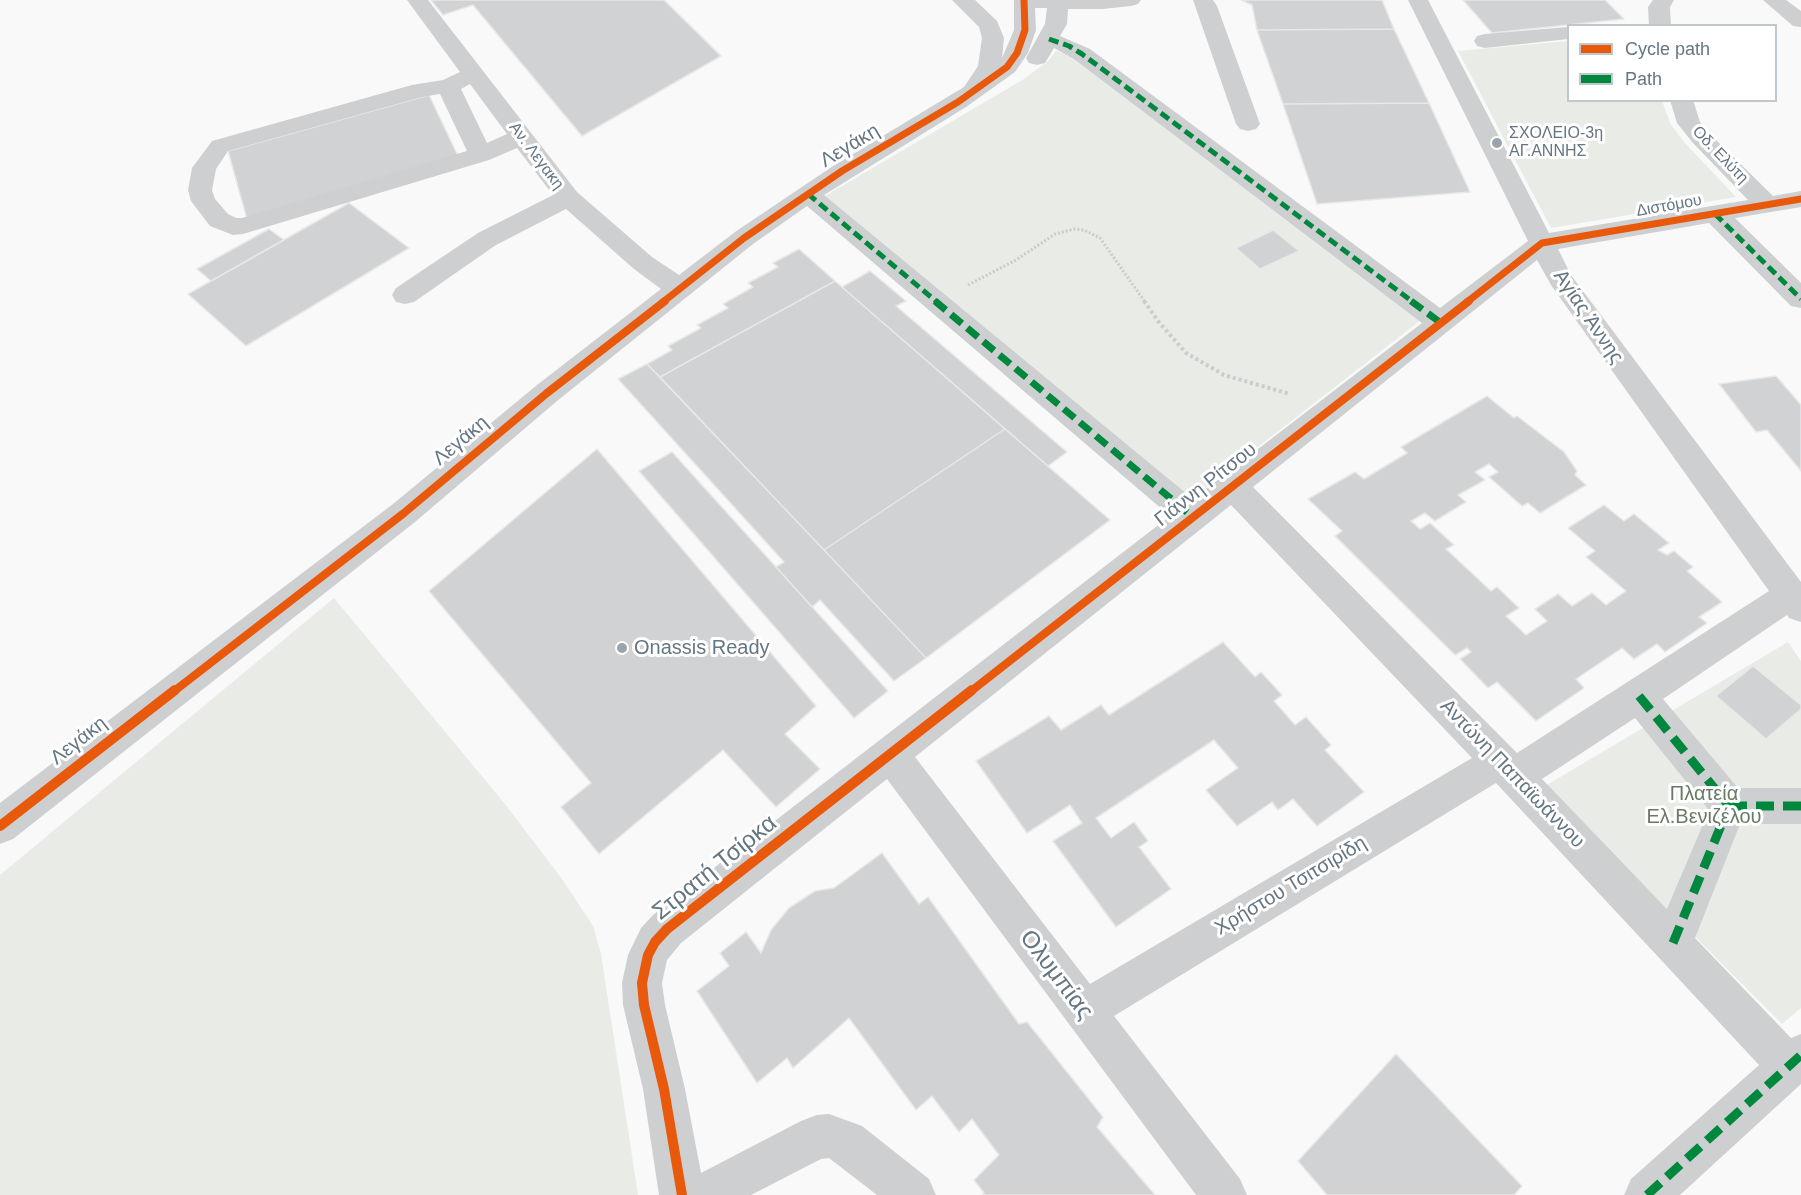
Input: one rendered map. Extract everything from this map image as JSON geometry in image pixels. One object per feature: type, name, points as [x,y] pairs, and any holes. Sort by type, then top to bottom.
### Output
[{"type":"street","name":"Αν. Λεγακη","points":[[417,0],[568,198],[628,251],[679,288]]},
{"type":"street","points":[[958,102],[989,67],[993,51],[989,26],[962,0]]},
{"type":"street","points":[[958,102],[997,75],[1013,59],[1025,30],[1020,1],[1103,3],[1131,0]]},
{"type":"street","points":[[1203,0],[1208,6],[1248,124]]},
{"type":"street","name":"Αγίας Άννης","points":[[1418,0],[1560,279],[1796,601]]},
{"type":"street","points":[[1659,24],[1659,7],[1664,0]]},
{"type":"street","points":[[1773,0],[1801,21]]},
{"type":"street","points":[[958,102],[1004,82],[1034,61],[1056,24],[1057,1]]},
{"type":"street","points":[[1485,41],[1567,33]]},
{"type":"street","points":[[1049,39],[1069,46],[1082,54],[1441,323]]},
{"type":"street","points":[[474,74],[448,86],[420,90],[220,146],[204,168],[200,190],[203,201],[219,220],[233,226],[243,226],[481,155],[521,137]]},
{"type":"street","points":[[448,86],[481,155]]},
{"type":"street","name":"Λεγάκη","points":[[0,826],[404,513],[547,393],[744,238],[842,171],[958,102]]},
{"type":"street","name":"Οδ. Ελύτη","points":[[1682,102],[1689,123],[1701,138],[1768,205]]},
{"type":"street","points":[[808,194],[1194,518]]},
{"type":"street","points":[[405,295],[487,239],[568,198]]},
{"type":"street","name":"Διστόμου","points":[[1542,243],[1801,199]]},
{"type":"street","points":[[1715,214],[1801,299]]},
{"type":"street","name":"Γιάννη Ρίτσου","points":[[890,753],[1194,518],[1542,243]]},
{"type":"street","name":"Αντώνη Παπαϊωάννου","points":[[1233,487],[1507,768],[1673,943],[1795,1060]]},
{"type":"street","name":"Χρήστου Τσιτσιρίδη","points":[[1083,1011],[1507,768],[1639,696],[1796,601]]},
{"type":"street","points":[[1639,696],[1729,806]]},
{"type":"street","name":"Ολυμπίας","points":[[890,753],[1224,1195]]},
{"type":"street","name":"Στρατή Τσίρκα","points":[[682,1195],[664,1089],[644,1005],[642,982],[648,955],[655,942],[668,929],[890,753]]},
{"type":"street","points":[[1729,806],[1801,806]]},
{"type":"street","points":[[1673,943],[1729,806]]},
{"type":"street","points":[[1647,1195],[1795,1060]]},
{"type":"street","points":[[705,1195],[817,1137],[829,1136],[846,1142],[913,1195]]},
{"type":"path","points":[[933,299],[1004,267],[1055,234],[1074,229],[1084,230],[1100,238],[1108,247],[1158,321],[1186,353],[1224,375],[1243,382],[1334,406]]},
{"type":"green space","points":[[1567,41],[1567,102],[1662,102],[1671,125],[1736,197],[1551,228],[1458,51]]},
{"type":"green space","points":[[1056,51],[1072,56],[1421,320],[1190,500],[825,196],[1024,79],[1048,61]]},
{"type":"green space","points":[[334,598],[505,804],[562,879],[593,926],[601,954],[638,1195],[0,1195],[0,875]]},
{"type":"green space","name":"Πλατεία Ελ.Βενιζέλου","points":[[1788,642],[1801,661],[1801,1008],[1782,1024],[1545,786]]},
{"type":"building","points":[[431,0],[664,0],[721,56],[582,136],[473,5],[443,15]]},
{"type":"building","points":[[1241,0],[1382,0],[1394,29],[1257,30],[1252,5]]},
{"type":"building","points":[[1463,0],[1605,0],[1624,19],[1567,24],[1492,33]]},
{"type":"building","points":[[1394,29],[1429,103],[1283,104],[1257,30]]},
{"type":"building","points":[[429,95],[458,156],[247,219],[228,151]]},
{"type":"building","points":[[1429,103],[1470,192],[1317,204],[1283,104]]},
{"type":"building","points":[[349,203],[409,248],[246,346],[188,294]]},
{"type":"building","points":[[269,229],[284,240],[211,281],[197,269]]},
{"type":"building","points":[[1273,230],[1299,251],[1260,269],[1236,248]]},
{"type":"building","points":[[799,249],[835,281],[660,377],[647,364],[672,350],[668,346],[701,328],[697,325],[728,308],[723,304],[753,287],[748,283],[778,267],[773,263]]},
{"type":"building","points":[[870,271],[906,301],[896,306],[1067,452],[1048,466],[842,287]]},
{"type":"building","points":[[835,281],[1005,429],[824,550],[660,377]]},
{"type":"building","points":[[647,364],[926,658],[894,681],[820,600],[812,607],[776,567],[784,562],[618,379]]},
{"type":"building","points":[[1776,376],[1801,405],[1801,471],[1767,430],[1756,432],[1719,384]]},
{"type":"building","points":[[1487,396],[1514,418],[1517,416],[1564,452],[1577,471],[1575,475],[1586,485],[1540,513],[1528,503],[1522,506],[1489,477],[1498,472],[1489,464],[1475,472],[1485,480],[1458,495],[1466,502],[1435,521],[1425,513],[1411,521],[1420,529],[1430,523],[1454,545],[1446,549],[1491,591],[1497,587],[1519,608],[1506,616],[1526,635],[1547,621],[1535,609],[1558,594],[1572,606],[1592,593],[1606,605],[1626,591],[1586,557],[1595,551],[1568,528],[1604,505],[1624,521],[1634,514],[1669,543],[1658,550],[1667,555],[1674,551],[1693,567],[1687,571],[1722,602],[1699,617],[1707,623],[1665,652],[1657,644],[1634,659],[1622,648],[1576,679],[1584,688],[1536,721],[1497,682],[1488,688],[1460,659],[1471,652],[1467,648],[1455,655],[1335,536],[1342,531],[1308,499],[1355,472],[1364,479],[1407,453],[1401,447]]},
{"type":"building","points":[[1005,429],[1110,520],[926,658],[824,550]]},
{"type":"building","name":"Onassis Ready","points":[[597,449],[816,706],[785,734],[820,769],[776,807],[723,750],[599,854],[561,807],[591,783],[429,591]]},
{"type":"building","points":[[672,452],[888,691],[854,718],[639,471]]},
{"type":"building","points":[[1223,642],[1255,677],[1261,672],[1282,695],[1274,701],[1295,725],[1306,717],[1331,745],[1325,750],[1364,792],[1317,826],[1293,799],[1278,810],[1272,802],[1237,826],[1206,790],[1238,768],[1214,740],[1096,818],[1111,838],[1134,822],[1148,841],[1139,847],[1171,889],[1116,927],[1053,841],[1082,823],[1070,805],[1027,833],[976,761],[1049,716],[1061,730],[1101,705],[1109,715]]},
{"type":"building","points":[[1753,666],[1801,705],[1801,709],[1766,739],[1716,696]]},
{"type":"building","points":[[882,853],[919,904],[928,897],[1019,1024],[1027,1022],[1103,1117],[1097,1127],[1155,1195],[982,1195],[984,1193],[974,1180],[999,1155],[972,1119],[959,1132],[932,1096],[916,1110],[849,1018],[793,1068],[787,1058],[757,1083],[697,991],[729,966],[720,953],[746,932],[761,953],[771,930],[789,908],[815,891],[834,888]]},
{"type":"building","points":[[1396,1054],[1522,1186],[1514,1195],[1327,1195],[1298,1161]]},
{"type":"marked path","points":[[1049,39],[1069,46],[1082,54],[1441,323]]},
{"type":"marked path","points":[[808,194],[1194,518]]},
{"type":"marked path","points":[[1715,214],[1801,299]]},
{"type":"marked path","points":[[1639,696],[1729,806]]},
{"type":"marked path","points":[[1729,806],[1801,806]]},
{"type":"marked path","points":[[1673,943],[1729,806]]},
{"type":"marked path","points":[[1647,1195],[1801,1055]]},
{"type":"cycle path","points":[[0,826],[404,513],[547,393],[744,238],[842,171],[958,102],[1007,67],[1017,53],[1025,30],[1024,0]]},
{"type":"cycle path","points":[[682,1195],[664,1089],[644,1005],[642,983],[648,955],[655,942],[667,929],[1542,243],[1801,199]]},
{"type":"place","name":"ΣΧΟΛΕΙΟ-3η ΑΓ.ΑΝΝΗΣ","points":[[1497,143]]},
{"type":"place","name":"Onassis Ready","points":[[622,648]]}]
